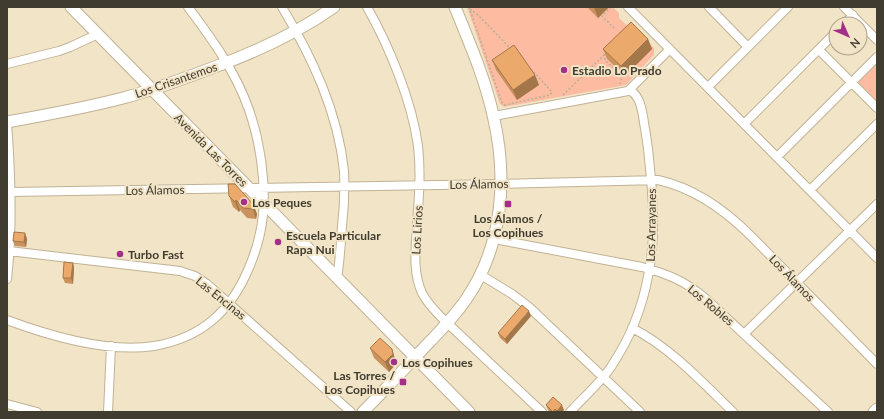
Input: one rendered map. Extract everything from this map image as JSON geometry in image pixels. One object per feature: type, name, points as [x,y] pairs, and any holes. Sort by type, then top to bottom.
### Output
[{"type":"street","name":"Avenida Las Torres","points":[[71,7],[469,412]]},
{"type":"street","points":[[7,320],[56,336],[92,344],[122,347],[144,347],[178,340],[209,324],[229,304],[241,284],[256,250],[262,223],[264,188],[260,160],[252,119],[245,98],[227,63],[188,7]]},
{"type":"street","points":[[282,7],[306,50],[320,82],[334,120],[339,141],[342,156],[344,187],[337,278]]},
{"type":"street","name":"Los Crisantemos","points":[[7,123],[90,106],[166,85],[227,63],[275,43],[334,7]]},
{"type":"street","name":"Los Lirios","points":[[367,7],[394,63],[410,110],[418,146],[419,186],[415,257],[416,272],[420,288],[424,297],[434,310],[542,412]]},
{"type":"street","points":[[363,412],[448,324],[467,298],[481,275],[489,257],[494,239],[499,213],[501,184],[499,148],[494,116],[477,64],[455,7]]},
{"type":"street","points":[[628,7],[877,258]]},
{"type":"street","points":[[709,7],[748,47]]},
{"type":"street","points":[[775,7],[782,14]]},
{"type":"street","points":[[708,87],[788,7]]},
{"type":"street","points":[[844,7],[853,16]]},
{"type":"street","points":[[868,31],[877,40]]},
{"type":"street","points":[[7,64],[59,51],[98,34]]},
{"type":"street","points":[[744,124],[828,40]]},
{"type":"street","points":[[494,116],[625,92],[630,90],[670,49]]},
{"type":"street","points":[[818,50],[877,108]]},
{"type":"street","points":[[777,157],[877,57]]},
{"type":"street","name":"Los Arrayanes","points":[[570,412],[603,377],[619,354],[632,328],[642,300],[650,269],[653,224],[648,149],[642,112],[638,99],[630,90]]},
{"type":"street","points":[[7,123],[10,192],[7,279]]},
{"type":"street","points":[[810,190],[877,124]]},
{"type":"street","name":"Los Álamos","points":[[10,192],[419,186],[658,180],[700,196],[723,211],[744,229],[877,364]]},
{"type":"street","points":[[744,334],[877,204]]},
{"type":"street","name":"Los Robles","points":[[494,239],[650,269],[672,276],[690,286],[705,298],[828,412]]},
{"type":"street","name":"Las Encinas","points":[[9,251],[185,272],[201,280],[351,412]]},
{"type":"street","points":[[481,275],[530,307],[640,412]]},
{"type":"street","points":[[632,328],[648,337],[668,352],[733,412]]},
{"type":"street","points":[[108,412],[111,346]]},
{"type":"street","points":[[7,404],[37,412]]},
{"type":"street","points":[[874,412],[877,409]]},
{"type":"path","points":[[611,7],[602,16],[614,29]]},
{"type":"path","points":[[469,8],[479,16],[512,50]]},
{"type":"path","points":[[469,8],[502,103],[505,105],[550,95],[552,92],[531,70]]},
{"type":"path","points":[[570,94],[563,95],[608,50]]},
{"type":"path","points":[[604,54],[605,60],[622,76],[620,84]]},
{"type":"shaded area","name":"Estadio Lo Prado","points":[[467,7],[613,7],[619,13],[619,18],[631,29],[635,29],[654,48],[654,55],[626,85],[504,107],[500,104]]},
{"type":"shaded area","points":[[877,62],[877,102],[857,81]]},
{"type":"building","points":[[631,22],[648,39],[621,66],[603,49]]},
{"type":"building","points":[[514,45],[535,75],[513,90],[492,60]]},
{"type":"building","points":[[228,184],[235,184],[253,204],[253,209],[243,208],[236,200],[235,202],[229,196]]},
{"type":"building","points":[[14,232],[25,233],[24,242],[13,241]]},
{"type":"building","points":[[64,262],[73,263],[71,278],[63,278]]},
{"type":"building","points":[[522,305],[529,311],[505,339],[498,333]]},
{"type":"building","points":[[380,338],[392,349],[393,354],[385,362],[370,348]]},
{"type":"building","points":[[553,397],[562,405],[557,411],[555,409],[553,412],[546,405]]},
{"type":"place","name":"Estadio Lo Prado","points":[[564,70]]},
{"type":"place","name":"Los Peques","points":[[244,202]]},
{"type":"place","name":"Los Álamos / Los Copihues","points":[[508,204]]},
{"type":"place","name":"Escuela Particular Rapa Nui","points":[[278,242]]},
{"type":"place","name":"Turbo Fast","points":[[120,254]]},
{"type":"place","name":"Los Copihues","points":[[394,362]]},
{"type":"place","name":"Las Torres / Los Copihues","points":[[403,382]]}]
